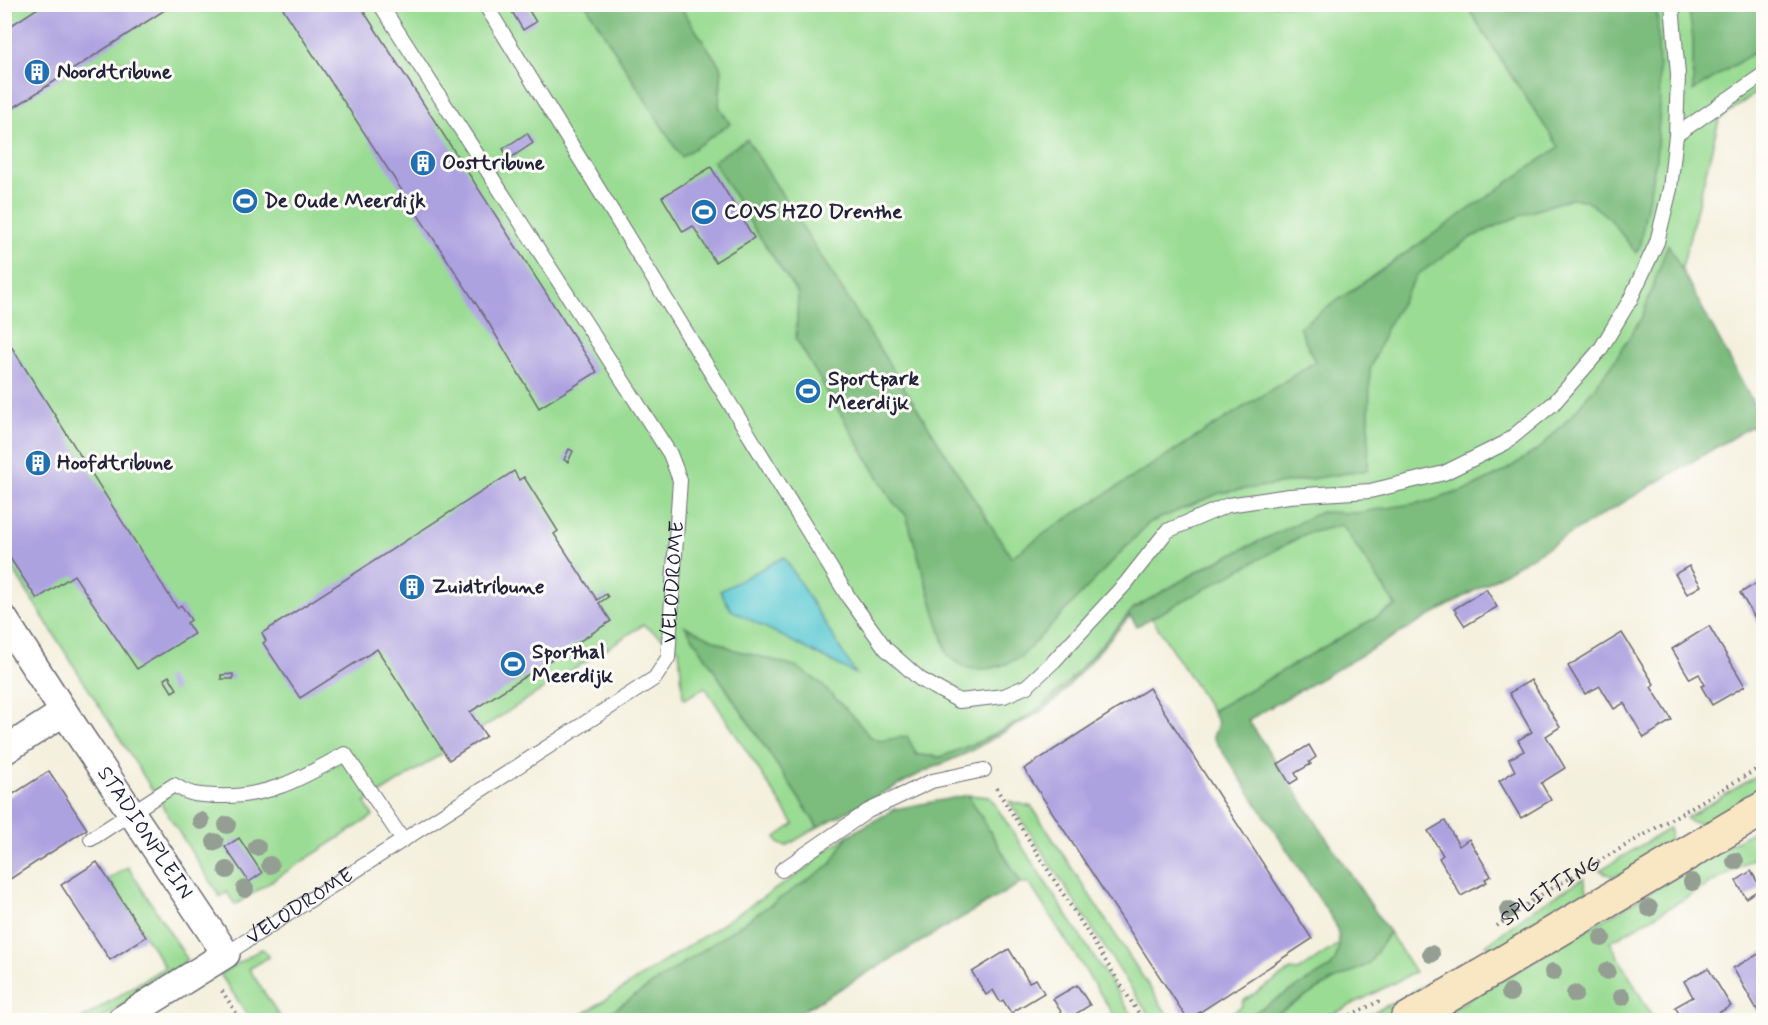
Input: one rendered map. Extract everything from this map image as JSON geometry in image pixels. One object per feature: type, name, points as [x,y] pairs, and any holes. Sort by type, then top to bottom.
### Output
[{"type":"street","name":"STADIONPLEIN","points":[[4,619],[226,954]]},
{"type":"street","points":[[4,751],[64,712]]},
{"type":"street","name":"SPLITTING","points":[[1407,1020],[1764,808]]},
{"type":"street","name":"VELODROME","points":[[121,1020],[226,954]]},
{"type":"lane","name":"VELODROME","points":[[226,954],[655,678],[668,658],[680,480],[670,454],[380,4]]},
{"type":"lane","points":[[485,4],[849,598],[886,649],[920,679],[959,701],[1004,696],[1027,686],[1054,661],[1126,583],[1167,531],[1228,505],[1289,496],[1370,491],[1444,472],[1504,443],[1554,403],[1600,350],[1630,300],[1657,242],[1670,189],[1676,135],[1678,75],[1672,4]]},
{"type":"lane","points":[[1676,135],[1764,74]]},
{"type":"lane","points":[[91,839],[174,785],[189,794],[239,796],[280,788],[345,754],[402,840]]},
{"type":"lane","points":[[782,870],[868,811],[932,781],[984,770]]},
{"type":"path","name":"SPLITTING","points":[[1491,931],[1539,896],[1764,765]]},
{"type":"path","points":[[984,770],[1143,1020]]},
{"type":"path","points":[[1340,1020],[1383,1000]]},
{"type":"green space","name":"Sportpark Meerdijk","points":[[5,5],[1763,5],[1763,87],[1719,120],[1669,319],[1555,463],[1347,532],[1396,606],[1212,711],[1151,617],[1305,534],[1315,531],[1286,529],[1209,565],[1134,608],[1070,680],[1047,702],[1024,719],[983,740],[941,757],[917,755],[858,771],[717,675],[818,827],[786,846],[779,844],[776,837],[794,824],[705,687],[685,699],[683,697],[679,649],[643,625],[365,803],[373,816],[235,905],[227,892],[220,897],[5,557]]},
{"type":"green space","points":[[586,5],[679,5],[722,69],[719,106],[730,124],[681,157]]},
{"type":"green space","points":[[1466,5],[1657,5],[1660,107],[1656,159],[1639,248],[1636,253],[1610,219],[1586,200],[1569,199],[1519,216],[1472,237],[1417,275],[1386,329],[1370,370],[1368,470],[1220,493],[1149,523],[1022,656],[1009,663],[987,669],[972,669],[948,656],[906,515],[893,502],[796,339],[798,294],[753,227],[713,161],[747,139],[1011,557],[1055,526],[1315,362],[1299,327],[1559,147]]},
{"type":"green space","points":[[1688,5],[1763,5],[1763,47],[1693,91],[1693,39]]},
{"type":"green space","points":[[1668,244],[1762,420],[1486,584],[1248,720],[1389,932],[1369,964],[1332,981],[1266,1020],[1243,1019],[1331,967],[1338,951],[1338,935],[1335,923],[1213,737],[1218,723],[1212,711],[1396,606],[1342,525],[1305,534],[1137,626],[1130,616],[1058,698],[1042,711],[967,753],[923,772],[818,827],[685,626],[735,650],[795,666],[819,682],[853,716],[869,736],[880,741],[907,736],[917,755],[941,757],[983,740],[1024,719],[1047,702],[1070,680],[1134,608],[1209,565],[1321,512],[1356,513],[1430,501],[1471,488],[1503,472],[1540,448],[1573,414],[1611,366],[1642,317]]},
{"type":"green space","points":[[1763,772],[1763,791],[1708,824],[1690,822],[1686,818]]},
{"type":"green space","points":[[968,795],[990,797],[1135,1020],[1117,1020],[1029,883],[1021,883]]},
{"type":"green space","points":[[968,795],[1021,883],[787,1020],[599,1020],[831,864],[847,836],[895,809]]},
{"type":"green space","points":[[1009,801],[1032,807],[1171,1020],[1152,1020]]},
{"type":"green space","points":[[1763,825],[1763,853],[1610,942],[1654,1020],[1434,1020]]},
{"type":"green space","points":[[1670,828],[1670,837],[1666,845],[1641,865],[1613,877],[1600,870]]},
{"type":"green space","points":[[847,836],[832,864],[599,1020],[574,1020],[808,868],[816,858]]},
{"type":"green space","points":[[128,867],[187,959],[173,973],[99,1020],[80,1020],[165,967],[108,879]]},
{"type":"green space","points":[[1584,878],[1588,895],[1495,952],[1486,945],[1535,908]]},
{"type":"green space","points":[[1389,932],[1415,972],[1322,1020],[1266,1020],[1332,981],[1369,964]]},
{"type":"green space","points":[[1340,943],[1336,960],[1331,967],[1244,1020],[1221,1020],[1242,1006],[1243,1001],[1291,970],[1298,971]]},
{"type":"green space","points":[[261,949],[269,957],[249,969],[282,1020],[251,1020],[220,974]]},
{"type":"green space","points":[[1472,956],[1472,964],[1377,1020],[1358,1020],[1404,997]]},
{"type":"water","points":[[784,557],[856,674],[731,610],[720,591]]},
{"type":"building","name":"Noordtribune","points":[[44,4],[174,4],[4,114],[4,30]]},
{"type":"building","name":"Oosttribune","points":[[280,4],[359,4],[597,372],[539,408],[488,322]]},
{"type":"building","points":[[525,4],[536,22],[523,30],[508,5]]},
{"type":"building","points":[[527,133],[533,143],[509,159],[503,149]]},
{"type":"building","name":"COVS HZO Drenthe","points":[[711,167],[754,238],[715,262],[693,226],[683,232],[662,197]]},
{"type":"building","points":[[4,335],[177,608],[181,605],[191,620],[187,623],[194,634],[137,669],[74,575],[37,599],[4,549]]},
{"type":"building","points":[[569,449],[573,451],[568,462],[564,460]]},
{"type":"building","points":[[514,471],[519,480],[524,477],[558,531],[554,534],[597,600],[606,594],[608,597],[599,603],[611,621],[470,712],[486,736],[449,760],[377,649],[300,698],[263,643],[266,641],[262,633]]},
{"type":"building","points":[[1689,566],[1701,586],[1687,594],[1675,574]]},
{"type":"building","points":[[1764,579],[1764,633],[1740,593]]},
{"type":"building","points":[[1486,589],[1497,607],[1465,626],[1454,609]]},
{"type":"building","points":[[1709,626],[1745,686],[1712,705],[1701,686],[1705,685],[1699,674],[1690,679],[1672,649]]},
{"type":"building","points":[[1622,633],[1654,684],[1651,687],[1672,720],[1644,738],[1624,703],[1614,709],[1600,686],[1585,694],[1568,666]]},
{"type":"building","points":[[233,674],[233,679],[221,679],[221,675]]},
{"type":"building","points":[[169,676],[177,689],[172,692],[164,679]]},
{"type":"building","points":[[1531,680],[1560,727],[1546,736],[1565,768],[1541,783],[1551,800],[1521,818],[1499,781],[1515,771],[1509,759],[1524,751],[1518,740],[1532,732],[1509,693]]},
{"type":"building","points":[[1149,688],[1312,939],[1188,1020],[1024,769]]},
{"type":"building","points":[[1309,745],[1316,757],[1309,762],[1311,764],[1295,773],[1298,779],[1290,784],[1278,764]]},
{"type":"building","points":[[49,771],[87,829],[4,883],[4,800]]},
{"type":"building","points":[[1445,821],[1459,846],[1469,839],[1491,876],[1485,879],[1487,882],[1461,896],[1439,858],[1443,855],[1428,831]]},
{"type":"building","points":[[239,838],[262,873],[249,882],[225,847]]},
{"type":"building","points":[[97,862],[146,937],[110,960],[61,885]]},
{"type":"building","points":[[1751,871],[1761,888],[1746,898],[1736,881]]},
{"type":"building","points":[[1009,949],[1029,982],[1036,979],[1044,993],[1011,1013],[1003,1000],[1000,1002],[993,990],[986,995],[972,972]]},
{"type":"building","points":[[1764,951],[1764,1010],[1759,1013],[1733,968]]},
{"type":"building","points":[[1708,968],[1731,1006],[1718,1013],[1722,1020],[1683,1020],[1675,1007],[1693,997],[1684,981]]},
{"type":"building","points":[[1077,985],[1090,1005],[1066,1020],[1053,999]]},
{"type":"place","name":"Noordtribune","points":[[37,72]]},
{"type":"place","name":"Oosttribune","points":[[423,163]]},
{"type":"place","name":"De Oude Meerdijk","points":[[245,201]]},
{"type":"place","name":"COVS HZO Drenthe","points":[[704,212]]},
{"type":"place","name":"Sportpark Meerdijk","points":[[808,391]]},
{"type":"place","name":"Hoofdtribune","points":[[38,463]]},
{"type":"place","name":"Zuidtribune","points":[[412,587]]},
{"type":"place","name":"Sporthal Meerdijk","points":[[513,664]]}]
